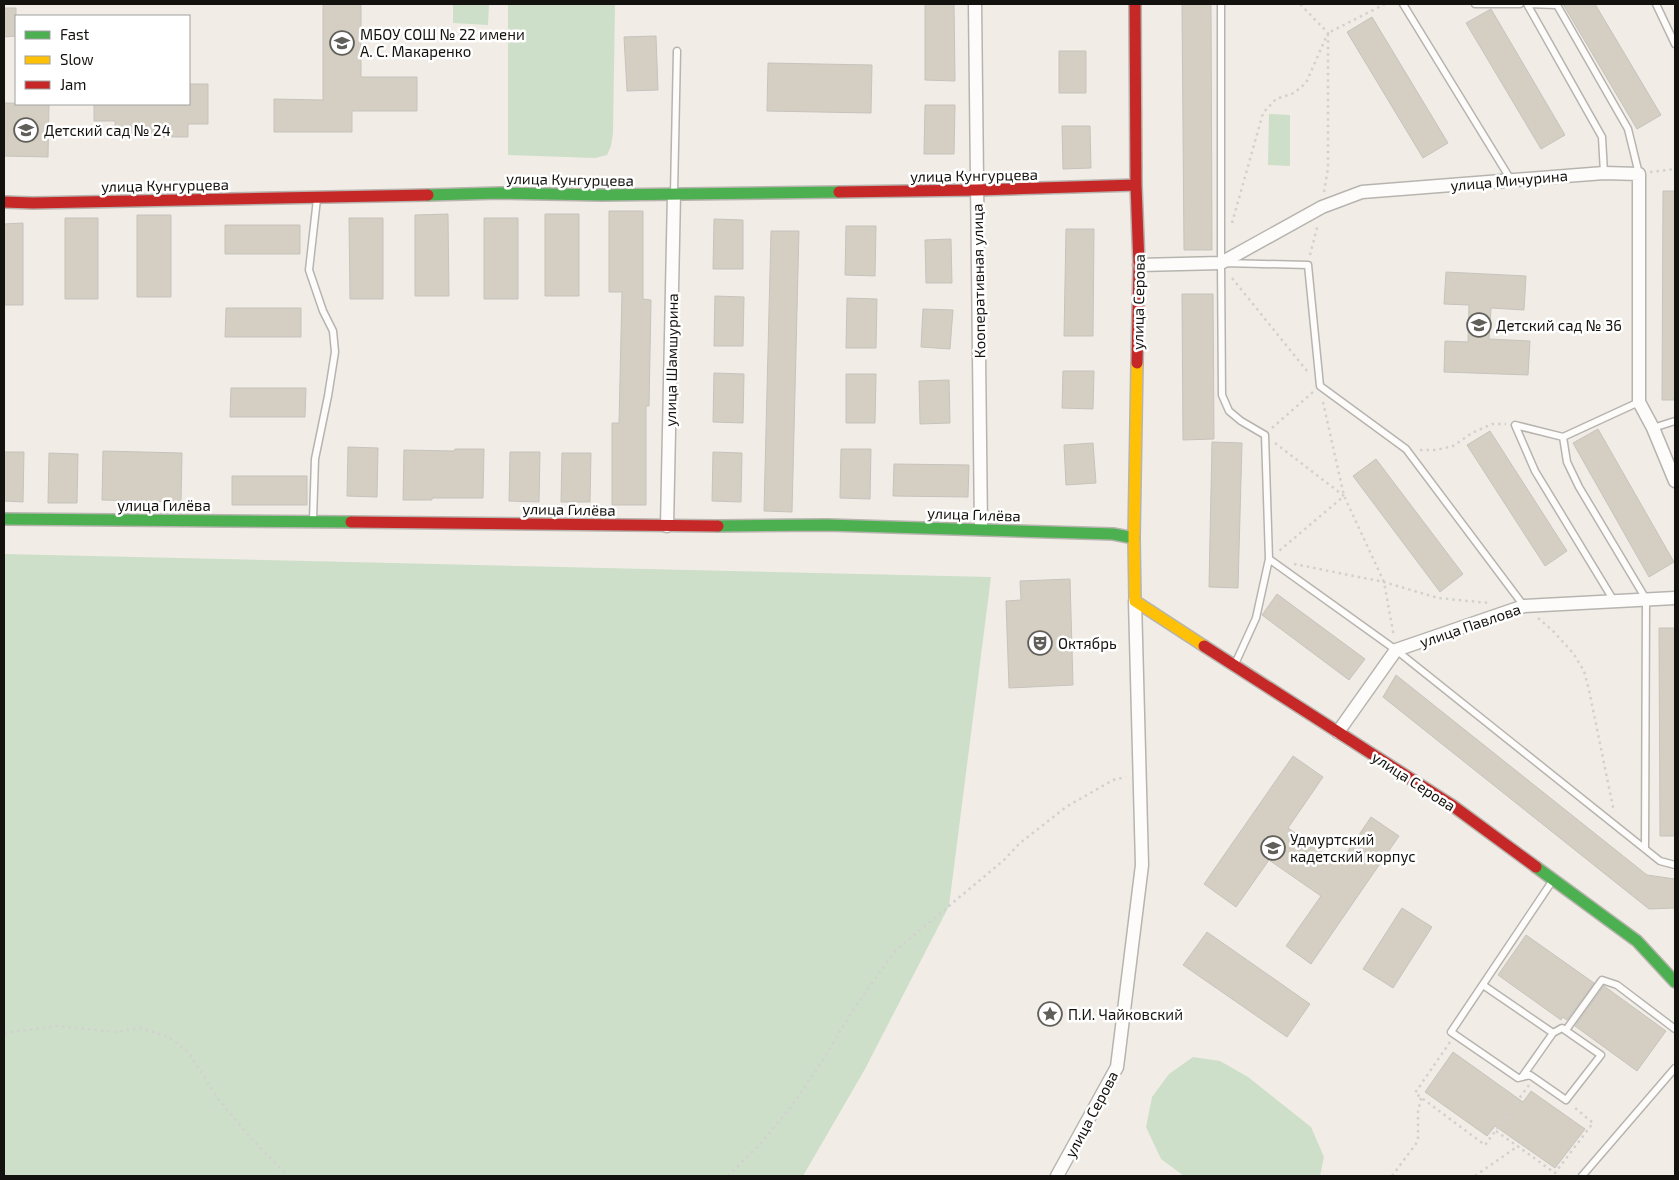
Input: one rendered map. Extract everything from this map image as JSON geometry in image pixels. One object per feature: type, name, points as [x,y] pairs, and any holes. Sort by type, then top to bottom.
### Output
[{"type":"street","name":"Кооперативная улица","points":[[975,4],[980,529]]},
{"type":"street","name":"улица Серова","points":[[1057,1176],[1117,1067],[1142,865],[1134,538],[1139,265],[1136,185],[1135,4]]},
{"type":"street","name":"улица Мичурина","points":[[1139,265],[1221,263],[1322,207],[1362,192],[1604,173],[1639,174]]},
{"type":"street","points":[[1639,174],[1639,402],[1675,481]]},
{"type":"street","name":"улица Кунгурцева","points":[[4,202],[33,203],[500,193],[602,196],[977,190],[1136,185]]},
{"type":"street","name":"улица Шамшурина","points":[[667,526],[674,194]]},
{"type":"street","name":"улица Гилёва","points":[[4,519],[667,526],[827,525],[1113,534],[1134,538]]},
{"type":"street","name":"улица Павлова","points":[[1396,650],[1524,606],[1675,598]]},
{"type":"street","name":"улица Серова","points":[[1135,601],[1453,806],[1637,941],[1675,982]]},
{"type":"street","points":[[1338,732],[1396,650]]},
{"type":"lane","points":[[1221,4],[1222,395],[1229,411],[1241,421],[1265,435],[1269,559],[1256,618],[1234,666]]},
{"type":"lane","points":[[1403,4],[1511,180]]},
{"type":"lane","points":[[1475,4],[1520,4]]},
{"type":"lane","points":[[1527,4],[1602,137],[1604,173]]},
{"type":"lane","points":[[1527,4],[1558,5],[1628,129],[1639,174]]},
{"type":"lane","points":[[1656,4],[1675,44]]},
{"type":"lane","points":[[674,194],[677,51]]},
{"type":"lane","points":[[313,521],[315,459],[335,352],[333,331],[323,311],[309,270],[318,197]]},
{"type":"lane","points":[[1221,263],[1308,265],[1320,386],[1406,449],[1524,606]]},
{"type":"lane","points":[[1515,424],[1563,437],[1639,402]]},
{"type":"lane","points":[[1652,428],[1675,421]]},
{"type":"lane","points":[[1515,424],[1535,471],[1614,601]]},
{"type":"lane","points":[[1563,437],[1567,462],[1579,487],[1646,599],[1645,848]]},
{"type":"lane","points":[[1269,559],[1396,650],[1660,861],[1675,865]]},
{"type":"lane","points":[[1522,1078],[1553,1033],[1562,1028],[1601,1055],[1566,1100],[1530,1076],[1522,1078],[1518,1078],[1452,1032],[1554,879]]},
{"type":"lane","points":[[1566,1030],[1602,980],[1618,985],[1675,1029]]},
{"type":"lane","points":[[1483,985],[1553,1033]]},
{"type":"lane","points":[[1582,1176],[1675,1068]]},
{"type":"path","points":[[1300,4],[1328,34],[1328,168],[1322,207],[1308,265]]},
{"type":"path","points":[[1231,226],[1263,113],[1276,99],[1294,94],[1306,83],[1328,34],[1385,4]]},
{"type":"path","points":[[1639,174],[1675,168]]},
{"type":"path","points":[[1221,263],[1320,386],[1344,496],[1384,582],[1396,650]]},
{"type":"path","points":[[1320,386],[1265,435],[1344,496]]},
{"type":"path","points":[[1406,449],[1436,450],[1453,446],[1472,433],[1492,424],[1515,424]]},
{"type":"path","points":[[1269,559],[1344,496]]},
{"type":"path","points":[[1269,559],[1384,582],[1438,598],[1495,603]]},
{"type":"path","points":[[1524,606],[1553,631],[1573,653],[1584,670],[1617,827]]},
{"type":"path","points":[[728,1176],[762,1142],[790,1108],[823,1060],[853,1010],[895,951],[979,882],[1020,843],[1066,807],[1113,780],[1124,777],[1140,778]]},
{"type":"path","points":[[4,1033],[57,1026],[114,1032],[141,1028],[169,1037],[189,1053],[218,1099],[252,1139],[288,1176]]},
{"type":"path","points":[[1455,1035],[1414,1093],[1485,1146],[1534,1079]]},
{"type":"path","points":[[1392,1176],[1418,1141],[1418,1112],[1421,1098]]},
{"type":"path","points":[[1496,1131],[1556,1175],[1593,1123],[1566,1100]]},
{"type":"path","points":[[1474,1176],[1518,1146]]},
{"type":"green space","points":[[453,4],[489,4],[488,25],[453,23]]},
{"type":"green space","points":[[508,4],[615,4],[613,133],[607,155],[595,158],[508,155]]},
{"type":"green space","points":[[1269,114],[1290,115],[1290,166],[1268,165]]},
{"type":"green space","points":[[4,554],[991,577],[949,906],[865,1069],[803,1176],[4,1176]]},
{"type":"green space","points":[[1193,1057],[1220,1061],[1248,1077],[1311,1127],[1324,1157],[1320,1176],[1184,1176],[1161,1159],[1146,1127],[1152,1097],[1169,1074]]},
{"type":"building","name":"МБОУ СОШ № 22 имени А. С. Макаренко","points":[[323,4],[361,4],[361,77],[417,77],[417,111],[352,111],[352,132],[274,132],[274,99],[323,100]]},
{"type":"building","points":[[925,4],[954,4],[955,81],[925,80]]},
{"type":"building","points":[[1182,4],[1211,4],[1212,250],[1184,250]]},
{"type":"building","points":[[1563,4],[1595,4],[1661,115],[1637,129]]},
{"type":"building","points":[[4,8],[16,8],[15,36],[4,37]]},
{"type":"building","points":[[1491,9],[1565,135],[1541,149],[1466,23]]},
{"type":"building","points":[[1372,17],[1448,143],[1423,158],[1347,32]]},
{"type":"building","points":[[656,36],[658,90],[627,91],[624,37]]},
{"type":"building","points":[[1059,51],[1086,51],[1086,93],[1059,93]]},
{"type":"building","points":[[768,63],[872,65],[871,113],[767,111]]},
{"type":"building","points":[[190,84],[208,84],[208,124],[188,124],[188,137],[115,137],[115,121],[94,121],[94,105],[190,105]]},
{"type":"building","name":"Детский сад № 24","points":[[4,103],[15,103],[15,105],[49,105],[48,157],[4,156]]},
{"type":"building","points":[[925,105],[955,105],[954,154],[924,154]]},
{"type":"building","points":[[1062,126],[1090,126],[1091,168],[1063,169]]},
{"type":"building","points":[[1663,191],[1675,191],[1675,400],[1662,400]]},
{"type":"building","points":[[609,211],[643,211],[643,299],[651,300],[649,406],[646,406],[646,505],[612,505],[612,423],[619,423],[622,292],[609,292]]},
{"type":"building","points":[[448,214],[449,296],[415,296],[415,215]]},
{"type":"building","points":[[545,214],[579,214],[579,296],[545,296]]},
{"type":"building","points":[[137,215],[171,215],[171,297],[137,297]]},
{"type":"building","points":[[65,218],[98,218],[98,299],[65,299]]},
{"type":"building","points":[[349,218],[383,218],[383,299],[350,299]]},
{"type":"building","points":[[484,218],[518,218],[518,299],[484,299]]},
{"type":"building","points":[[714,219],[743,220],[743,269],[713,269]]},
{"type":"building","points":[[23,223],[23,305],[4,305],[4,224]]},
{"type":"building","points":[[225,225],[300,225],[300,254],[225,254]]},
{"type":"building","points":[[846,226],[876,226],[875,276],[845,275]]},
{"type":"building","points":[[1066,229],[1094,229],[1093,336],[1064,336]]},
{"type":"building","points":[[771,231],[799,231],[792,512],[764,511]]},
{"type":"building","points":[[951,239],[952,283],[926,283],[925,240]]},
{"type":"building","name":"Детский сад № 36","points":[[1446,272],[1526,276],[1524,310],[1491,308],[1489,339],[1530,341],[1528,375],[1444,372],[1445,341],[1468,342],[1469,305],[1444,304]]},
{"type":"building","points":[[1182,294],[1213,294],[1214,439],[1183,440]]},
{"type":"building","points":[[715,296],[744,297],[743,346],[714,346]]},
{"type":"building","points":[[847,298],[877,299],[876,348],[846,348]]},
{"type":"building","points":[[226,308],[301,308],[301,337],[225,337]]},
{"type":"building","points":[[923,309],[953,310],[950,349],[921,347]]},
{"type":"building","points":[[1063,371],[1094,371],[1093,409],[1062,408]]},
{"type":"building","points":[[714,373],[744,374],[743,423],[713,422]]},
{"type":"building","points":[[846,374],[876,374],[875,423],[846,423]]},
{"type":"building","points":[[949,380],[950,423],[920,424],[919,381]]},
{"type":"building","points":[[231,388],[306,388],[305,417],[230,417]]},
{"type":"building","points":[[1598,429],[1674,562],[1649,577],[1573,443]]},
{"type":"building","points":[[1490,431],[1567,551],[1545,566],[1467,445]]},
{"type":"building","points":[[1212,442],[1242,443],[1238,588],[1209,587]]},
{"type":"building","points":[[1093,443],[1096,483],[1066,485],[1064,445]]},
{"type":"building","points":[[348,447],[378,448],[377,497],[347,496]]},
{"type":"building","points":[[455,449],[484,449],[483,498],[403,500],[404,450],[454,451]]},
{"type":"building","points":[[841,449],[871,449],[870,499],[840,498]]},
{"type":"building","points":[[103,451],[182,453],[181,502],[102,500]]},
{"type":"building","points":[[4,452],[24,452],[23,502],[4,501]]},
{"type":"building","points":[[510,452],[540,452],[539,502],[509,501]]},
{"type":"building","points":[[713,452],[742,453],[741,502],[712,501]]},
{"type":"building","points":[[49,453],[78,454],[77,503],[48,503]]},
{"type":"building","points":[[562,453],[591,453],[590,502],[561,502]]},
{"type":"building","points":[[1376,459],[1463,574],[1440,592],[1353,476]]},
{"type":"building","points":[[894,464],[969,465],[968,497],[893,496]]},
{"type":"building","points":[[232,476],[307,476],[307,505],[232,505]]},
{"type":"building","name":"Октябрь","points":[[1070,579],[1073,685],[1009,688],[1006,601],[1021,600],[1020,581]]},
{"type":"building","points":[[1277,594],[1365,659],[1349,680],[1262,615]]},
{"type":"building","points":[[1659,628],[1675,628],[1675,836],[1660,836]]},
{"type":"building","points":[[1396,675],[1647,875],[1675,879],[1675,908],[1649,909],[1383,697]]},
{"type":"building","name":"Удмуртский кадетский корпус","points":[[1293,756],[1323,777],[1288,828],[1339,864],[1371,817],[1399,836],[1311,964],[1286,946],[1321,896],[1269,860],[1236,907],[1204,884]]},
{"type":"building","points":[[1402,908],[1432,927],[1393,988],[1363,969]]},
{"type":"building","points":[[1207,932],[1310,1004],[1287,1037],[1183,965]]},
{"type":"building","points":[[1526,935],[1594,983],[1567,1020],[1562,1017],[1561,1020],[1498,975]]},
{"type":"building","points":[[1604,986],[1666,1031],[1637,1071],[1575,1026]]},
{"type":"building","points":[[1453,1052],[1523,1102],[1531,1091],[1585,1129],[1555,1168],[1495,1126],[1487,1136],[1425,1092]]},
{"type":"traffic: fast","points":[[428,195],[839,192]]},
{"type":"traffic: fast","points":[[4,519],[351,522]]},
{"type":"traffic: fast","points":[[718,526],[827,525],[1113,534],[1134,538]]},
{"type":"traffic: fast","points":[[1536,867],[1637,941],[1675,982]]},
{"type":"traffic: slow","points":[[1137,363],[1134,538],[1135,601],[1204,646]]},
{"type":"traffic: jam","points":[[1135,4],[1136,185],[1139,265],[1137,363]]},
{"type":"traffic: jam","points":[[839,192],[1136,185]]},
{"type":"traffic: jam","points":[[4,202],[428,195]]},
{"type":"traffic: jam","points":[[351,522],[718,526]]},
{"type":"traffic: jam","points":[[1204,646],[1453,806],[1536,867]]},
{"type":"place","name":"МБОУ СОШ № 22 имени А. С. Макаренко","points":[[342,43]]},
{"type":"place","name":"Детский сад № 24","points":[[26,130]]},
{"type":"place","name":"Детский сад № 36","points":[[1479,325]]},
{"type":"place","name":"Октябрь","points":[[1040,643]]},
{"type":"place","name":"Удмуртский кадетский корпус","points":[[1273,848]]},
{"type":"place","name":"П.И. Чайковский","points":[[1050,1014]]}]
